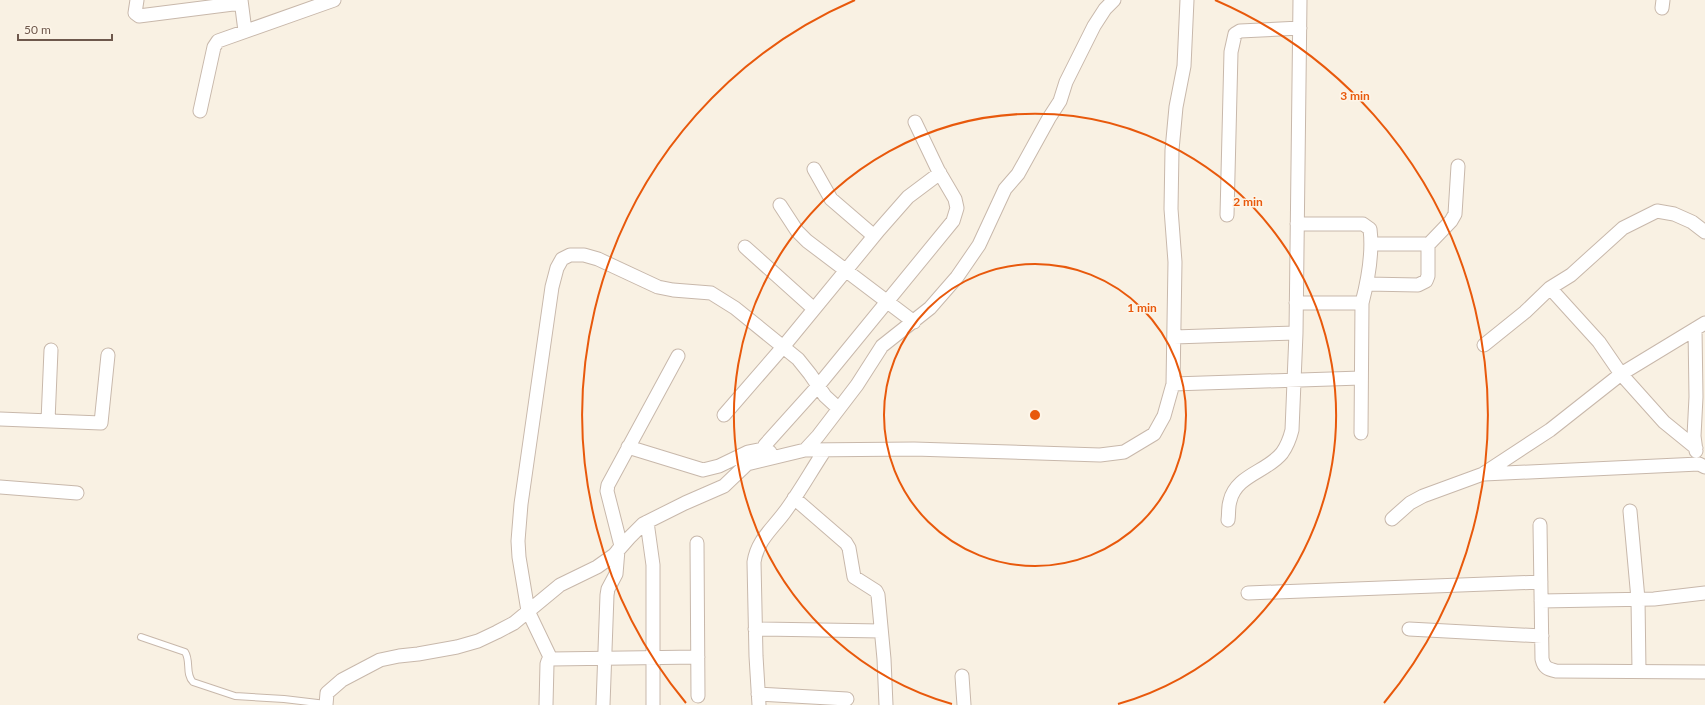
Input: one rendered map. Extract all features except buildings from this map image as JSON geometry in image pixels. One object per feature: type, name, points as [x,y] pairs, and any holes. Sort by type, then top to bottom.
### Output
[{"type":"street","points":[[137,0],[135,13],[139,16],[241,1],[245,31]]},
{"type":"street","points":[[200,111],[214,47],[218,41],[225,37],[334,0]]},
{"type":"street","points":[[805,450],[818,436],[871,365],[882,346],[930,308],[958,278],[979,245],[1005,189],[1018,174],[1060,101],[1066,82],[1094,26],[1114,0]]},
{"type":"street","points":[[326,704],[327,693],[342,680],[373,663],[399,656],[438,652],[478,641],[514,623],[560,585],[597,567],[620,548],[647,522],[724,486],[747,464],[805,450],[914,449],[1100,455],[1124,452],[1154,434],[1164,416],[1173,384],[1175,262],[1171,209],[1172,150],[1176,107],[1184,66],[1187,0]]},
{"type":"street","points":[[1228,520],[1230,500],[1236,489],[1242,481],[1264,469],[1282,454],[1292,430],[1296,333],[1297,115],[1300,0]]},
{"type":"street","points":[[1227,215],[1231,52],[1235,34],[1240,31],[1300,28]]},
{"type":"street","points":[[762,451],[765,445],[818,386],[954,221],[957,208],[955,199],[940,173],[915,122]]},
{"type":"street","points":[[1367,284],[1418,286],[1426,281],[1428,276],[1427,246],[1450,221],[1454,214],[1458,166]]},
{"type":"street","points":[[814,169],[831,199],[874,236]]},
{"type":"street","points":[[724,415],[783,347],[908,197],[940,173]]},
{"type":"street","points":[[780,205],[797,231],[807,241],[914,322]]},
{"type":"street","points":[[1484,346],[1525,312],[1550,288],[1570,275],[1623,228],[1657,211],[1674,214],[1692,222],[1705,232]]},
{"type":"street","points":[[1297,224],[1363,224],[1370,229],[1371,244],[1367,284],[1362,303],[1361,433]]},
{"type":"street","points":[[1371,244],[1422,243],[1427,246]]},
{"type":"street","points":[[745,247],[814,309]]},
{"type":"street","points":[[552,659],[528,611],[519,557],[521,504],[552,287],[556,268],[562,259],[570,256],[584,255],[598,259],[658,287],[673,290],[712,293],[735,308],[798,359],[825,396],[838,408]]},
{"type":"street","points":[[1550,288],[1599,342],[1621,374],[1664,422],[1696,448]]},
{"type":"street","points":[[1296,303],[1362,303]]},
{"type":"street","points":[[1392,519],[1410,503],[1423,496],[1483,474],[1550,430],[1621,374],[1700,326]]},
{"type":"street","points":[[1483,474],[1702,466],[1694,436],[1700,326]]},
{"type":"street","points":[[1174,337],[1296,333]]},
{"type":"street","points":[[48,421],[51,350]]},
{"type":"street","points":[[0,419],[101,423],[108,355]]},
{"type":"street","points":[[603,705],[607,595],[608,589],[616,574],[620,548],[607,491],[608,485],[678,356]]},
{"type":"street","points":[[1173,384],[1361,378]]},
{"type":"street","points":[[628,447],[703,470],[719,466],[748,452],[762,451],[783,456]]},
{"type":"street","points":[[825,450],[794,498],[764,537],[755,554],[755,629],[759,700],[847,699]]},
{"type":"street","points":[[0,487],[77,493]]},
{"type":"street","points":[[794,498],[846,543],[849,548],[854,576],[872,587],[878,595],[886,705]]},
{"type":"street","points":[[1630,511],[1638,599],[1639,671]]},
{"type":"street","points":[[647,522],[653,565],[653,705]]},
{"type":"street","points":[[1540,525],[1542,659],[1543,664],[1548,669],[1556,671],[1705,672]]},
{"type":"street","points":[[697,543],[698,696]]},
{"type":"street","points":[[1248,593],[1541,582]]},
{"type":"street","points":[[1541,601],[1654,599],[1705,593]]},
{"type":"street","points":[[755,629],[881,632]]},
{"type":"street","points":[[1409,629],[1542,636]]},
{"type":"street","points":[[546,705],[547,664],[548,661],[552,659],[698,657]]},
{"type":"street","points":[[962,676],[964,705]]},
{"type":"lane","points":[[141,637],[184,652],[188,656],[189,677],[193,682],[235,696],[284,699],[326,704]]}]
